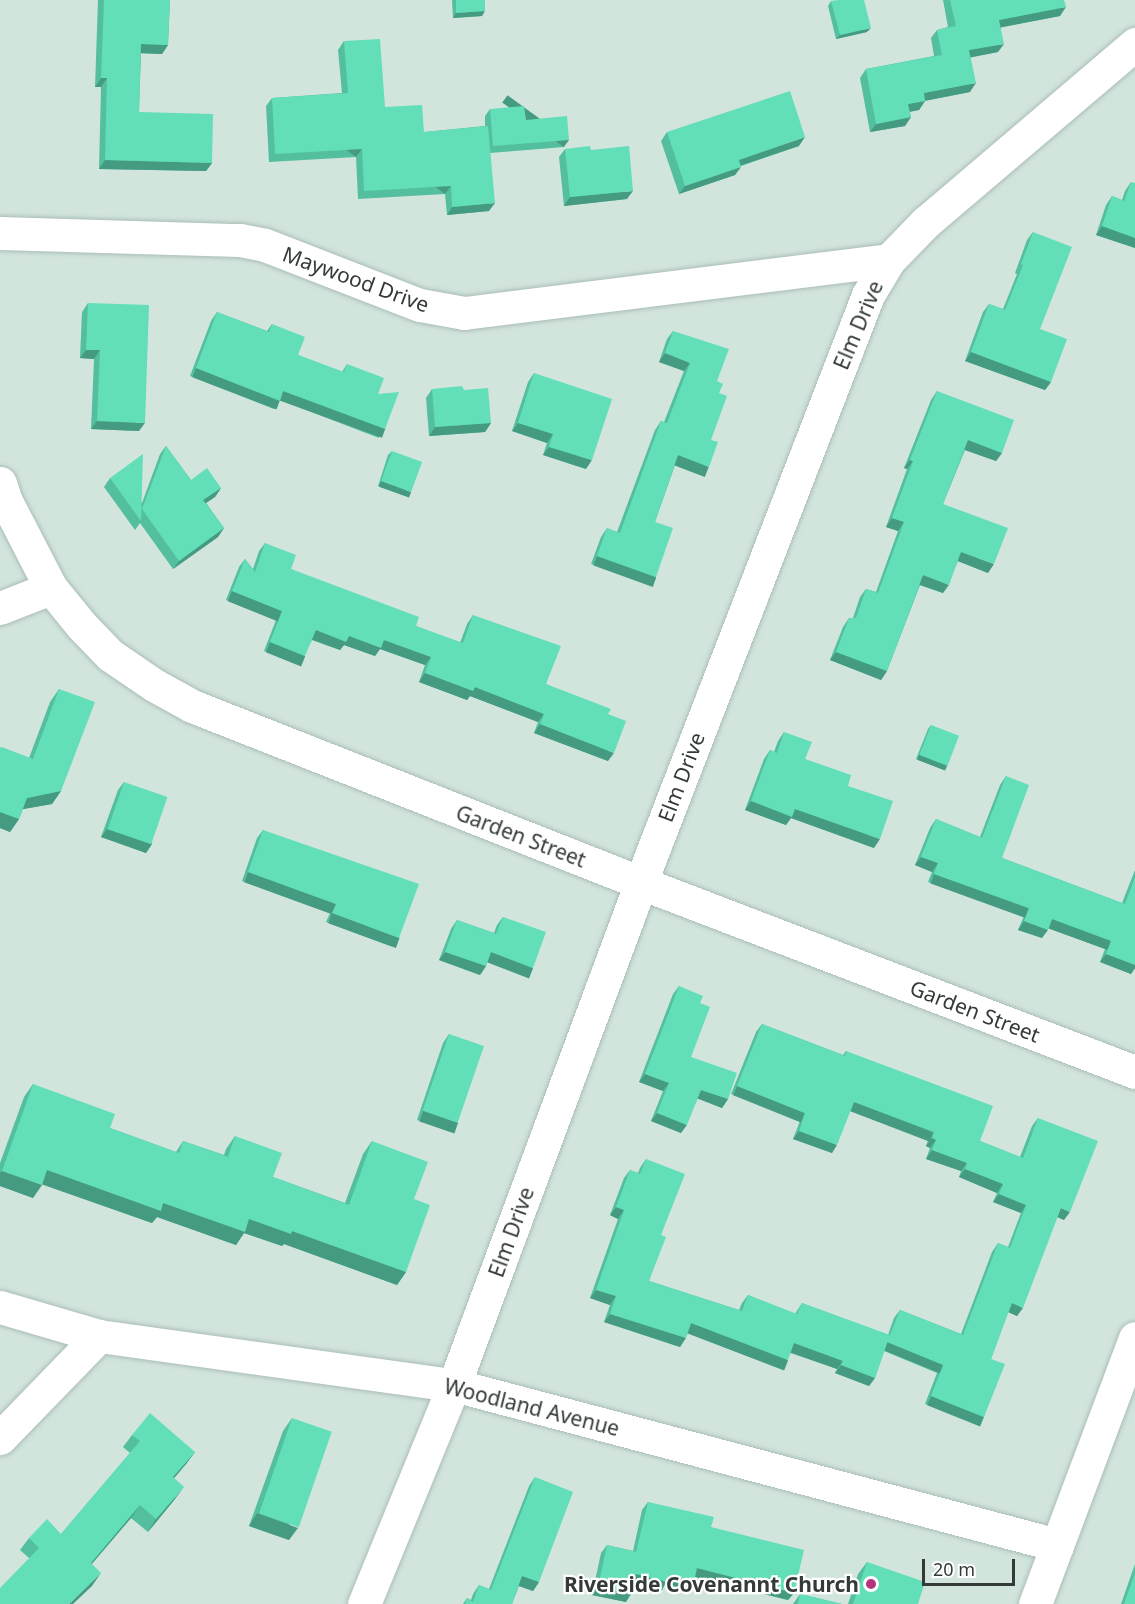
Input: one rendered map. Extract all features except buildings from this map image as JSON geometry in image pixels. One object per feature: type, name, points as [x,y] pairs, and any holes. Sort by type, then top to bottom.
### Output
[{"type":"street","name":"Elm Drive","points":[[364,1604],[454,1385],[641,883],[868,295],[889,260],[956,195],[1135,44]]},
{"type":"street","name":"Maywood Drive","points":[[0,233],[240,240],[265,245],[420,305],[464,313],[889,260]]},
{"type":"street","name":"Garden Street","points":[[0,483],[6,501],[51,588],[110,655],[154,685],[192,706],[641,883],[1135,1072]]},
{"type":"street","points":[[0,608],[51,588]]},
{"type":"street","name":"Woodland Avenue","points":[[0,1307],[99,1336],[454,1385],[1057,1545]]},
{"type":"street","points":[[0,1437],[99,1336]]},
{"type":"street","points":[[1035,1604],[1135,1338]]},
{"type":"place","name":"Riverside Covenannt Church","points":[[871,1584]]}]
